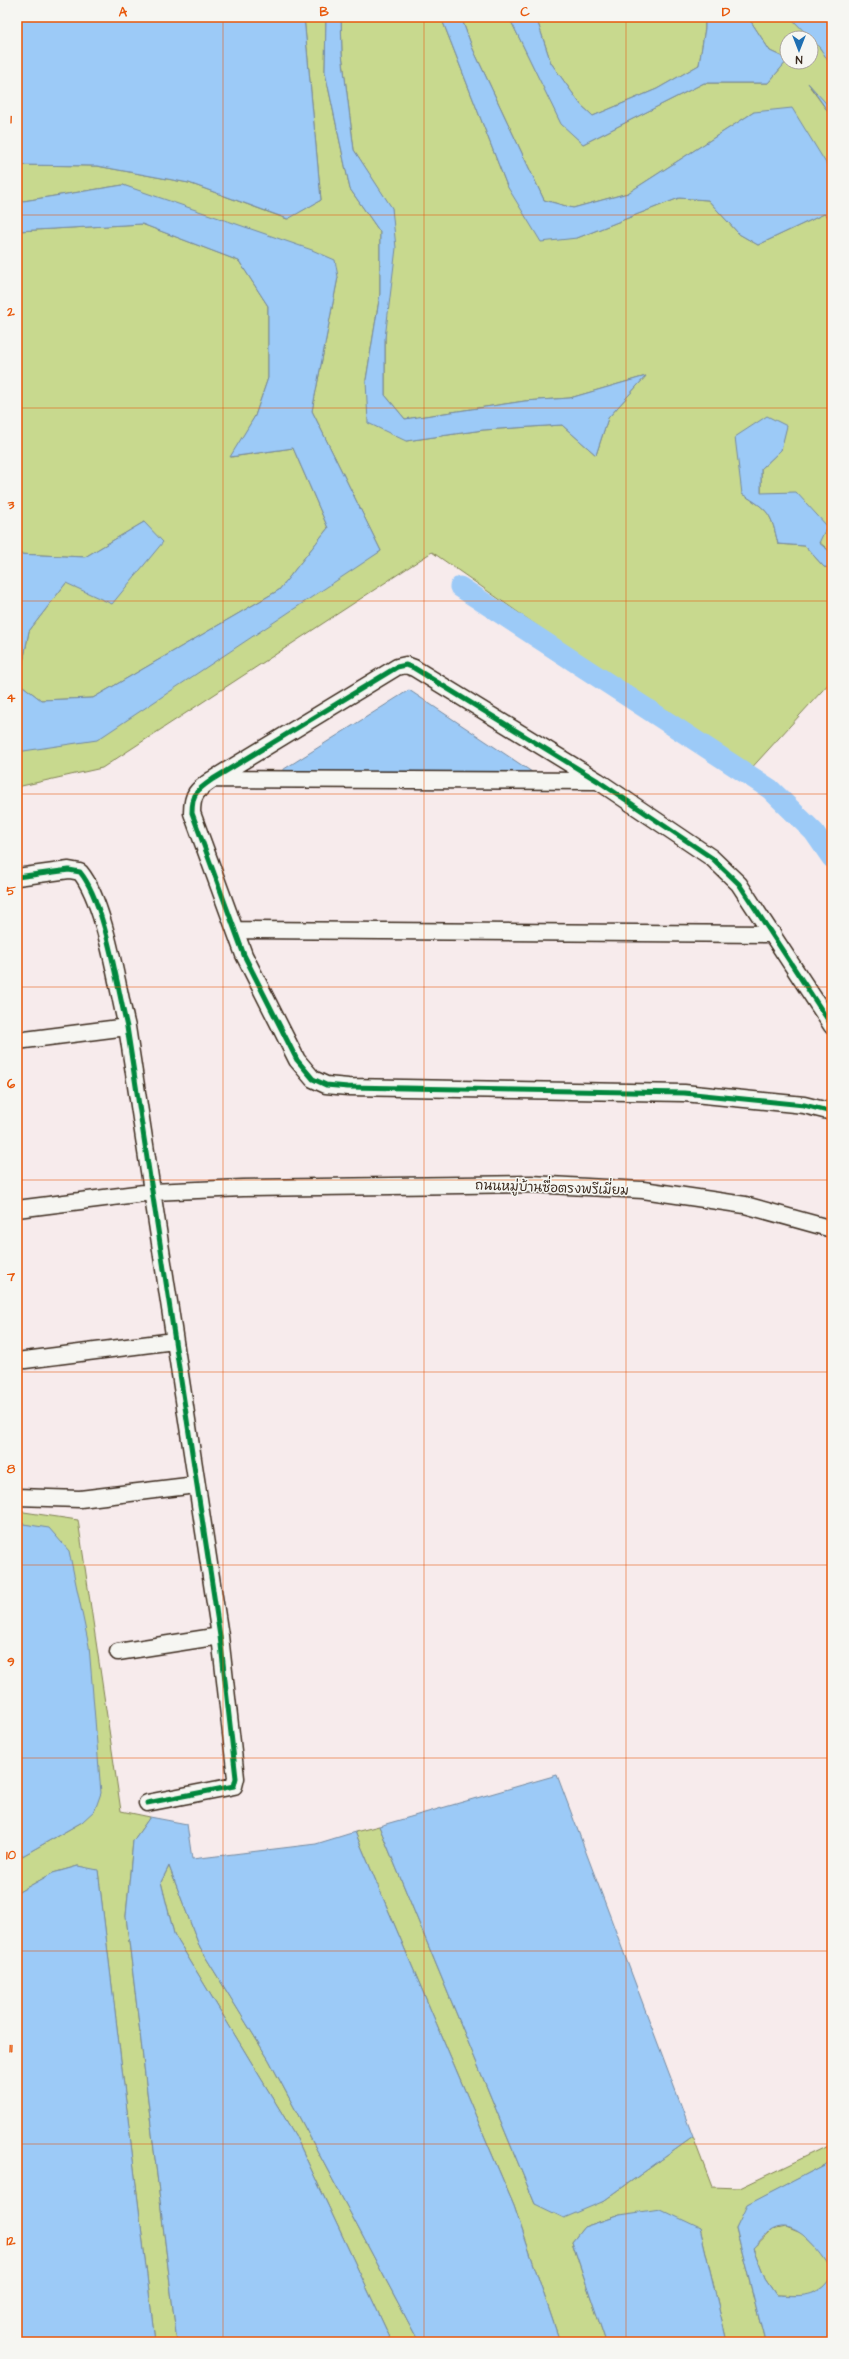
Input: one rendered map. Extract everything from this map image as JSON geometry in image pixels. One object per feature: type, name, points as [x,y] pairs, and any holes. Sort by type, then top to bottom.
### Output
[{"type":"street","points":[[832,1026],[739,884],[712,858],[598,781],[414,668],[406,665],[397,667],[213,779],[197,790],[192,803],[192,813],[244,955],[297,1060],[313,1079],[326,1085],[684,1093],[804,1105],[832,1112]]},
{"type":"street","points":[[213,779],[598,781]]},
{"type":"street","points":[[17,877],[69,870],[80,872],[85,878],[105,932],[127,1027],[220,1636],[236,1778],[234,1786],[147,1803]]},
{"type":"street","points":[[235,930],[773,934]]},
{"type":"street","points":[[17,1041],[127,1027]]},
{"type":"street","points":[[804,1105],[832,1100]]},
{"type":"street","name":"ถนนหมู่บ้านซื่อตรงพรีเมี่ยม","points":[[17,1209],[152,1192],[243,1188],[531,1184],[643,1190],[745,1205],[832,1229]]},
{"type":"street","points":[[17,1361],[174,1341]]},
{"type":"street","points":[[17,1496],[80,1499],[196,1485]]},
{"type":"street","points":[[118,1652],[220,1636]]},
{"type":"green space","points":[[304,17],[326,17],[325,72],[350,189],[380,232],[380,294],[366,380],[406,441],[483,430],[562,425],[596,455],[608,418],[646,376],[570,398],[525,401],[405,419],[385,395],[385,338],[392,209],[354,150],[342,54],[341,17],[441,17],[507,186],[577,238],[679,198],[708,200],[739,234],[758,245],[824,214],[832,219],[832,553],[761,493],[761,469],[781,450],[786,426],[742,494],[764,509],[768,514],[771,519],[778,544],[805,546],[824,567],[832,568],[832,680],[747,773],[432,552],[102,768],[17,787],[17,752],[31,748],[381,551],[312,411],[338,277],[123,185],[17,202],[17,165],[97,166],[189,183],[287,219],[321,200]]},
{"type":"green space","points":[[461,17],[509,17],[561,123],[583,144],[704,83],[768,83],[779,70],[819,70],[819,47],[829,63],[831,71],[832,110],[810,87],[832,117],[832,173],[754,112],[628,193],[573,208],[544,200],[472,47]]},
{"type":"green space","points":[[536,17],[705,17],[705,28],[699,65],[657,89],[593,116],[581,105],[551,63]]},
{"type":"green space","points":[[748,17],[790,17],[803,30],[779,30],[779,55],[770,51]]},
{"type":"green space","points":[[142,224],[239,261],[268,306],[268,378],[255,416],[231,457],[293,448],[328,528],[279,590],[93,698],[41,700],[19,683],[29,631],[66,583],[144,522],[85,557],[17,554],[17,231]]},
{"type":"green space","points":[[17,1511],[78,1520],[121,1811],[150,1817],[133,1841],[126,1916],[177,2342],[155,2342],[98,1871],[78,1866],[53,1873],[17,1893],[17,1859],[82,1822],[49,1529],[17,1523]]},
{"type":"green space","points":[[379,1826],[535,2204],[602,2202],[693,2137],[712,2187],[740,2188],[832,2144],[832,2161],[748,2205],[736,2228],[765,2342],[727,2342],[700,2228],[620,2215],[584,2227],[572,2242],[606,2342],[560,2342],[514,2206],[355,1832]]},
{"type":"green space","points":[[169,1866],[200,1948],[269,2060],[419,2342],[392,2342],[295,2135],[174,1934],[161,1882]]},
{"type":"green space","points":[[786,2227],[801,2233],[819,2250],[832,2270],[832,2275],[827,2285],[808,2296],[776,2295],[765,2279],[753,2248],[772,2230]]},
{"type":"water","points":[[17,17],[304,17],[321,200],[288,219],[189,183],[97,166],[17,165]]},
{"type":"water","points":[[326,17],[341,17],[342,54],[354,150],[392,208],[396,248],[385,338],[385,395],[405,419],[525,401],[570,398],[646,376],[608,418],[596,455],[562,425],[483,430],[406,441],[368,423],[366,380],[380,294],[380,232],[350,189],[325,72]]},
{"type":"water","points":[[441,17],[461,17],[472,47],[544,200],[573,208],[628,193],[754,112],[792,108],[832,173],[832,219],[824,214],[758,245],[739,234],[708,200],[679,198],[577,238],[541,242],[507,186]]},
{"type":"water","points":[[509,17],[536,17],[551,63],[581,105],[593,116],[657,89],[699,65],[705,28],[705,17],[748,17],[770,51],[779,55],[779,70],[768,83],[704,83],[583,144],[561,124]]},
{"type":"water","points":[[790,17],[832,17],[832,67],[819,47],[819,30],[803,30]]},
{"type":"water","points":[[808,83],[832,110],[832,117]]},
{"type":"water","points":[[123,185],[312,250],[335,260],[338,277],[312,411],[381,551],[97,740],[17,752],[17,554],[85,557],[144,522],[163,542],[112,604],[66,583],[29,631],[19,683],[41,700],[93,698],[279,590],[328,528],[293,448],[230,457],[255,416],[268,378],[268,306],[239,261],[142,224],[17,231],[17,202]]},
{"type":"water","points":[[767,416],[787,426],[781,450],[761,469],[761,493],[796,492],[827,526],[819,543],[832,553],[832,568],[824,567],[805,546],[778,544],[771,519],[768,514],[764,509],[742,494],[735,437]]},
{"type":"water","points":[[409,690],[544,780],[281,771]]},
{"type":"water","points":[[17,1523],[49,1528],[69,1551],[89,1646],[101,1793],[95,1810],[82,1822],[17,1859]]},
{"type":"water","points":[[557,1775],[693,2137],[602,2202],[564,2218],[535,2204],[379,1826]]},
{"type":"water","points":[[150,1817],[187,1824],[192,1859],[316,1844],[355,1832],[514,2206],[560,2342],[419,2342],[269,2060],[200,1948],[169,1866],[161,1882],[174,1934],[295,2135],[392,2342],[177,2342],[126,1916],[133,1841]]},
{"type":"water","points":[[78,1866],[98,1870],[155,2342],[17,2342],[17,1893],[53,1873]]},
{"type":"water","points":[[832,2161],[832,2270],[815,2246],[807,2238],[790,2228],[781,2227],[772,2230],[753,2248],[765,2279],[776,2295],[793,2296],[815,2292],[827,2283],[832,2275],[832,2342],[765,2342],[736,2228],[747,2205]]},
{"type":"water","points":[[660,2209],[700,2228],[727,2342],[606,2342],[572,2242],[584,2227],[620,2215]]},
{"type":"waterway","points":[[460,587],[770,789],[814,832],[832,858]]},
{"type":"cycle path","points":[[832,1026],[739,884],[712,858],[598,781],[414,668],[406,665],[397,667],[213,779],[199,789],[194,796],[192,813],[244,955],[297,1060],[313,1079],[326,1085],[348,1087],[684,1093],[804,1105],[832,1112]]},
{"type":"cycle path","points":[[17,877],[69,870],[80,872],[89,886],[96,903],[109,946],[127,1027],[220,1636],[236,1778],[234,1786],[147,1803]]}]
